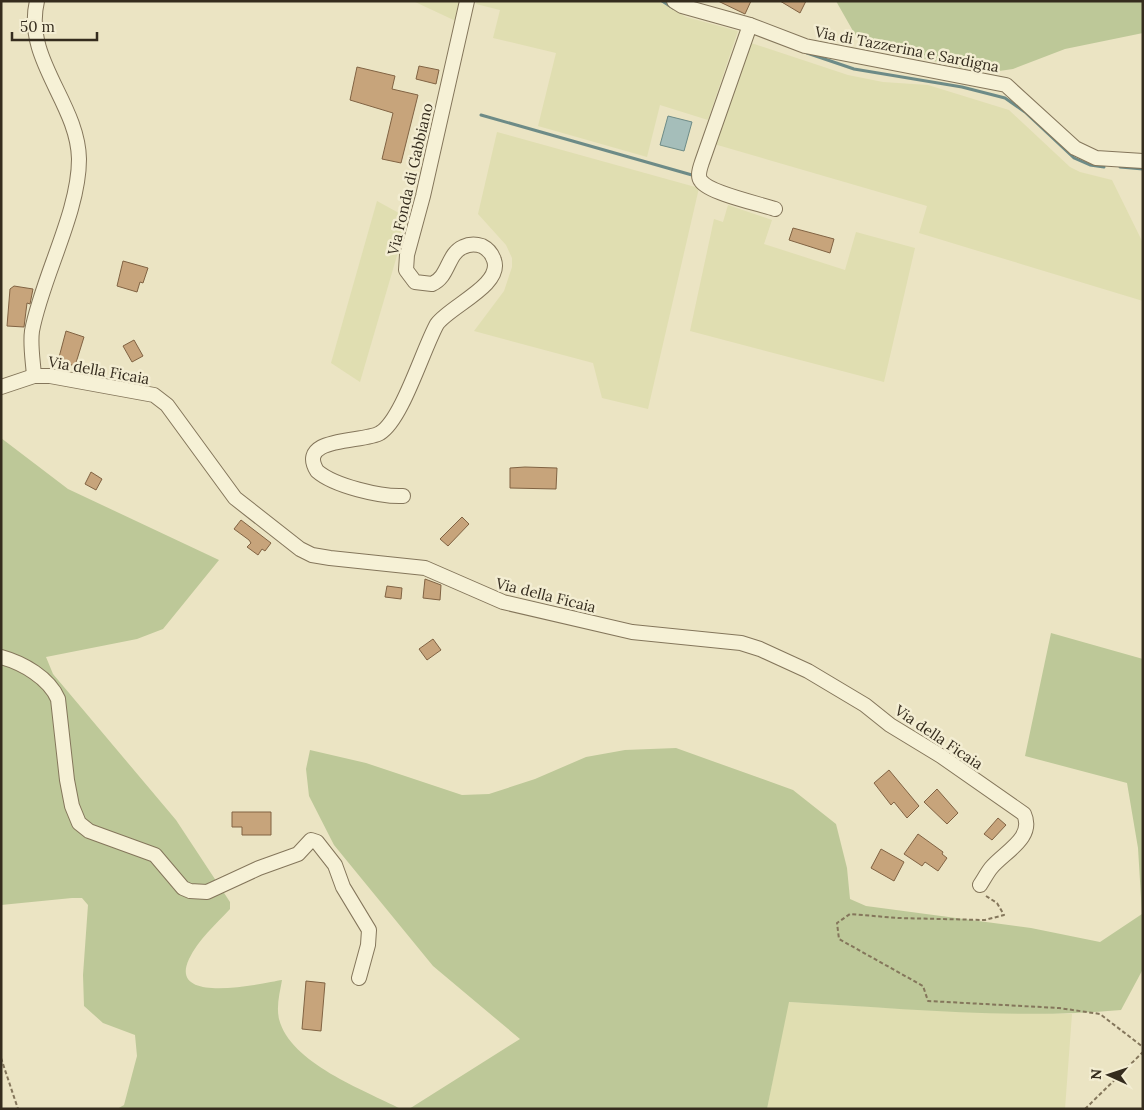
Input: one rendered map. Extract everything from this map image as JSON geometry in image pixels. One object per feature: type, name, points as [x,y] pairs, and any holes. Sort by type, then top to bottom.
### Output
[{"type":"street","points":[[34,376],[33,330],[49,272],[70,211],[79,170],[78,144],[72,122],[45,65],[37,41],[35,18],[37,1]]},
{"type":"street","name":"Via Fonda di Gabbiano","points":[[403,496],[377,494],[333,480],[317,471],[313,461],[315,454],[323,445],[368,438],[385,429],[394,417],[437,324],[446,314],[485,285],[495,272],[492,254],[476,244],[460,248],[442,277],[432,284],[415,282],[406,270],[407,255],[423,196],[467,1]]},
{"type":"street","name":"Via di Tazzerina e Sardigna","points":[[674,1],[682,6],[750,25],[805,46],[1006,84],[1074,148],[1096,158],[1143,161]]},
{"type":"street","points":[[750,25],[702,162],[700,178],[702,183],[713,189],[776,209]]},
{"type":"street","name":"Via della Ficaia","points":[[1,387],[34,376],[50,376],[142,392],[161,399],[235,498],[293,544],[312,555],[425,568],[503,602],[632,632],[741,643],[801,667],[865,705],[890,725],[941,756],[1024,814],[1026,827],[1022,838],[992,867],[980,885]]},
{"type":"street","points":[[1,657],[36,674],[54,689],[58,699],[68,789],[79,823],[89,831],[155,856],[183,888],[190,892],[207,892],[259,868],[298,854],[311,840],[317,842],[335,865],[343,887],[368,930],[368,945],[359,978]]},
{"type":"path","points":[[980,885],[982,892],[997,903],[1004,915],[985,920],[898,918],[850,914],[837,922],[839,939],[923,986],[928,1001],[1059,1008],[1100,1014],[1143,1046]]},
{"type":"path","points":[[1085,1109],[1143,1052]]},
{"type":"path","points":[[1,1058],[18,1109]]},
{"type":"shaded area","points":[[413,1],[465,1],[460,23]]},
{"type":"shaded area","points":[[477,1],[658,1],[686,17],[738,31],[708,120],[660,105],[647,157],[538,126],[556,53],[493,38],[500,10],[476,4]]},
{"type":"shaded area","points":[[748,42],[848,75],[883,82],[928,85],[1009,110],[1070,167],[1080,172],[1112,180],[1143,243],[1143,301],[919,233],[927,206],[714,144]]},
{"type":"shaded area","points":[[497,132],[699,188],[648,409],[602,398],[593,363],[474,331],[504,291],[512,267],[512,258],[506,245],[478,214]]},
{"type":"shaded area","points":[[377,201],[408,218],[360,382],[331,363]]},
{"type":"shaded area","points":[[728,205],[772,220],[764,244],[845,270],[856,232],[915,248],[884,382],[690,331],[714,219],[723,222]]},
{"type":"shaded area","points":[[788,1002],[925,1010],[1072,1014],[1065,1109],[767,1109]]},
{"type":"green space","points":[[836,1],[1143,1],[1143,33],[1065,49],[1013,69],[980,72],[867,45],[857,38]]},
{"type":"green space","points":[[1,438],[68,489],[219,560],[163,629],[137,639],[46,657],[53,674],[176,820],[230,902],[230,909],[202,939],[189,959],[186,974],[192,983],[204,987],[220,988],[256,985],[282,980],[278,1004],[279,1019],[286,1035],[297,1049],[313,1062],[349,1084],[401,1109],[117,1109],[124,1105],[137,1056],[135,1035],[103,1023],[84,1006],[83,975],[88,905],[82,898],[72,898],[1,905]]},
{"type":"green space","points":[[1051,633],[1143,659],[1143,969],[1121,1010],[1038,1014],[913,1010],[789,1002],[767,1109],[409,1109],[520,1039],[433,966],[334,845],[309,796],[306,769],[310,750],[366,763],[462,795],[489,794],[535,779],[586,757],[625,750],[676,748],[793,790],[836,824],[847,868],[850,899],[866,906],[1031,928],[1100,942],[1142,914],[1138,848],[1127,783],[1025,756]]},
{"type":"water","points":[[668,116],[692,122],[684,151],[660,145]]},
{"type":"building","points":[[718,1],[751,1],[745,14]]},
{"type":"building","points":[[780,1],[806,1],[800,13]]},
{"type":"building","points":[[419,66],[439,70],[436,84],[416,79]]},
{"type":"building","points":[[357,67],[395,76],[392,89],[418,95],[401,163],[382,159],[393,113],[350,100]]},
{"type":"building","points":[[793,228],[834,239],[830,253],[789,240]]},
{"type":"building","points":[[123,261],[148,268],[143,283],[140,282],[137,292],[117,286]]},
{"type":"building","points":[[14,286],[33,289],[30,304],[27,303],[24,327],[7,326],[10,289]]},
{"type":"building","points":[[66,331],[84,337],[75,366],[58,361]]},
{"type":"building","points":[[134,340],[143,356],[132,362],[123,346]]},
{"type":"building","points":[[510,468],[557,468],[556,489],[510,488]]},
{"type":"building","points":[[91,472],[102,479],[96,490],[85,484]]},
{"type":"building","points":[[462,517],[469,524],[448,546],[440,539]]},
{"type":"building","points":[[241,520],[271,543],[265,551],[262,549],[258,555],[247,547],[251,543],[249,540],[234,529]]},
{"type":"building","points":[[425,579],[441,585],[440,600],[423,598]]},
{"type":"building","points":[[387,586],[402,588],[401,599],[385,597]]},
{"type":"building","points":[[433,639],[441,650],[427,660],[419,649]]},
{"type":"building","points":[[889,770],[919,806],[907,818],[894,802],[891,805],[874,783]]},
{"type":"building","points":[[937,789],[958,813],[947,824],[924,802]]},
{"type":"building","points":[[232,812],[271,812],[271,835],[242,835],[242,827],[232,827]]},
{"type":"building","points":[[998,818],[1006,825],[992,840],[984,834]]},
{"type":"building","points":[[918,834],[943,852],[942,854],[947,858],[938,871],[925,862],[922,866],[904,854]]},
{"type":"building","points":[[881,849],[904,862],[894,881],[871,868]]},
{"type":"building","points":[[306,981],[325,983],[321,1031],[302,1029]]},
{"type":"waterway","points":[[662,1],[673,8]]},
{"type":"waterway","points":[[807,53],[854,69],[962,87],[1005,98],[1025,112],[1074,158],[1090,165],[1104,167]]},
{"type":"waterway","points":[[481,115],[692,175]]},
{"type":"waterway","points":[[1120,167],[1143,169]]}]
